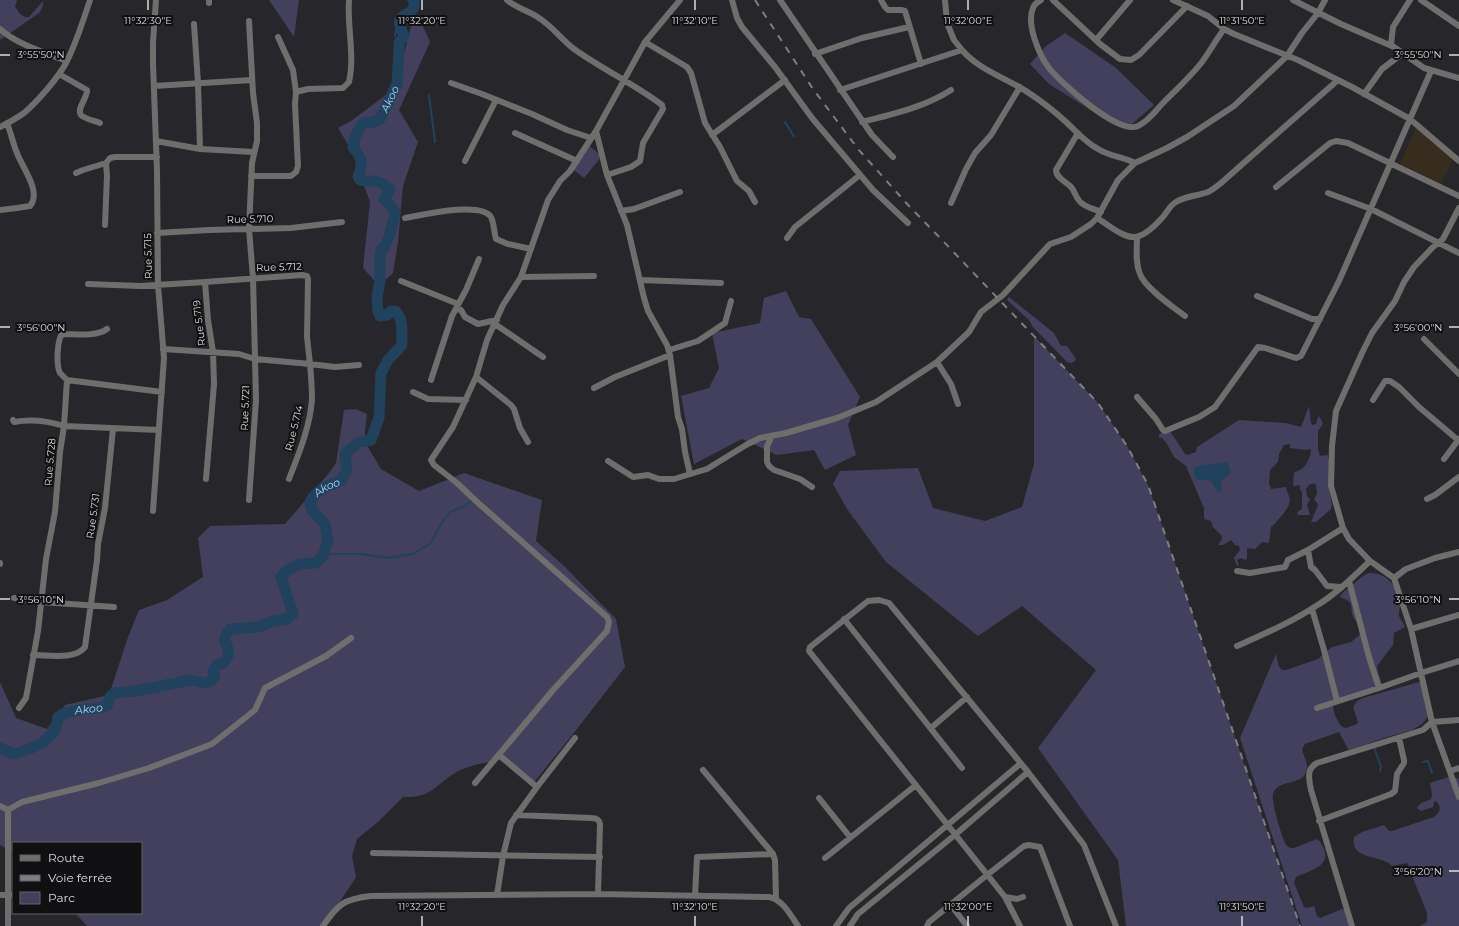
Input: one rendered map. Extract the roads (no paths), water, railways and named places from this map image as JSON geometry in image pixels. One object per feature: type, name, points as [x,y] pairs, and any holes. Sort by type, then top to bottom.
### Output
[{"type":"street","points":[[0,127],[24,113],[59,74],[75,43],[90,0]]},
{"type":"street","name":"Rue 5.715","points":[[153,511],[162,392],[163,349],[158,285],[157,157],[152,42],[156,0]]},
{"type":"street","points":[[296,92],[343,88],[349,82],[351,43],[348,13],[349,0]]},
{"type":"street","points":[[507,0],[538,17],[572,47],[593,62],[623,79],[661,104],[663,109],[643,143],[640,161],[631,167],[607,175]]},
{"type":"street","points":[[475,783],[554,689],[607,631],[609,622],[607,617],[457,483],[434,465],[431,460],[453,427],[466,400],[476,377],[487,340],[503,305],[521,277],[548,200],[560,181],[567,176],[577,162],[596,131],[623,79],[645,42],[680,0]]},
{"type":"street","points":[[732,0],[737,18],[742,27],[812,118],[873,190],[908,223]]},
{"type":"street","points":[[780,0],[862,122],[893,157]]},
{"type":"street","points":[[881,0],[888,10],[901,10],[905,12],[921,64]]},
{"type":"street","points":[[945,0],[947,23],[954,40],[971,60],[1020,87],[1051,110],[1098,149],[1108,154],[1135,162]]},
{"type":"street","points":[[1041,0],[1033,7],[1031,12],[1032,25],[1035,40],[1049,68],[1094,108],[1113,122],[1130,128],[1137,127],[1147,121],[1182,84],[1201,62],[1224,28]]},
{"type":"street","points":[[1052,0],[1096,40],[1120,59],[1131,60],[1139,55],[1188,6]]},
{"type":"street","points":[[1096,40],[1130,0]]},
{"type":"street","points":[[1173,0],[1208,16],[1224,28],[1247,40],[1287,56],[1338,80],[1410,119],[1459,160]]},
{"type":"street","points":[[1293,0],[1318,13],[1391,45],[1424,68],[1459,78]]},
{"type":"street","points":[[608,461],[633,477],[650,475],[660,480],[676,478],[707,469],[760,438],[837,418],[876,402],[937,362],[969,332],[981,312],[1003,295],[1050,244],[1071,237],[1097,218],[1118,180],[1135,162],[1167,148],[1187,137],[1234,106],[1287,56],[1302,33],[1318,13],[1325,0]]},
{"type":"street","points":[[1391,45],[1393,27],[1410,0]]},
{"type":"street","points":[[1421,0],[1459,26]]},
{"type":"street","name":"Rue 5.721","points":[[249,21],[253,99],[257,127],[257,141],[253,152],[251,176],[249,229],[253,278],[256,400],[249,500]]},
{"type":"street","points":[[194,24],[200,149]]},
{"type":"street","points":[[815,54],[862,38],[909,27]]},
{"type":"street","points":[[0,29],[18,41],[66,61]]},
{"type":"street","points":[[251,176],[291,176],[296,172],[298,166],[295,104],[296,92],[293,70],[278,37]]},
{"type":"street","points":[[645,42],[687,67],[695,84],[705,124],[720,147],[737,181],[749,191],[755,202]]},
{"type":"street","points":[[840,90],[962,50]]},
{"type":"street","points":[[1364,94],[1382,69],[1403,53]]},
{"type":"street","points":[[1138,397],[1164,431],[1199,417],[1214,407],[1258,347],[1296,358],[1301,356],[1339,281],[1431,71]]},
{"type":"street","points":[[59,74],[87,90],[80,112],[82,116],[100,123]]},
{"type":"street","points":[[154,86],[252,80]]},
{"type":"street","points":[[712,135],[784,80]]},
{"type":"street","points":[[1097,218],[1124,234],[1137,237],[1142,236],[1156,225],[1169,208],[1176,202],[1207,192],[1221,183],[1338,80]]},
{"type":"street","points":[[451,83],[532,114],[567,130],[591,138]]},
{"type":"street","points":[[951,203],[975,153],[991,135],[1020,87]]},
{"type":"street","points":[[862,122],[938,99],[951,90]]},
{"type":"street","points":[[465,162],[496,100]]},
{"type":"street","points":[[0,210],[30,206],[34,200],[31,179],[24,169],[17,154],[8,123]]},
{"type":"street","points":[[596,131],[607,175],[627,225],[648,312],[665,340],[669,352],[678,420],[682,429],[690,474]]},
{"type":"street","points":[[515,133],[577,162]]},
{"type":"street","points":[[1078,133],[1055,172],[1059,178],[1071,187],[1076,198],[1080,202],[1101,212]]},
{"type":"street","points":[[156,141],[200,149],[253,152]]},
{"type":"street","points":[[1276,187],[1323,148],[1336,141],[1348,143],[1459,196]]},
{"type":"street","points":[[76,173],[106,163],[110,158],[115,157],[157,157]]},
{"type":"street","points":[[106,163],[106,225]]},
{"type":"street","points":[[787,238],[795,227],[860,175]]},
{"type":"street","points":[[622,211],[634,209],[680,192]]},
{"type":"street","points":[[1328,193],[1371,209],[1459,253]]},
{"type":"street","points":[[1459,208],[1446,235],[1440,243],[1427,252],[1414,267],[1404,282],[1395,301],[1372,333],[1362,353],[1336,411],[1330,486],[1342,528],[1349,539],[1370,561],[1394,578],[1411,629],[1432,722],[1459,797]]},
{"type":"street","points":[[405,218],[458,210],[486,212],[491,217],[496,239],[508,244],[531,249]]},
{"type":"street","name":"Rue 5.710","points":[[157,234],[209,230],[291,228],[342,222]]},
{"type":"street","points":[[1137,237],[1136,255],[1140,275],[1146,283],[1186,316]]},
{"type":"street","points":[[432,380],[452,316],[480,259]]},
{"type":"street","name":"Rue 5.712","points":[[205,282],[302,275],[307,276],[307,322]]},
{"type":"street","points":[[521,277],[594,276]]},
{"type":"street","points":[[640,280],[721,283]]},
{"type":"street","points":[[402,281],[457,307],[461,310],[465,317],[478,324],[496,322],[543,357]]},
{"type":"street","points":[[88,284],[140,286],[205,282]]},
{"type":"street","name":"Rue 5.719","points":[[205,282],[208,320],[213,352],[214,384],[206,479]]},
{"type":"street","points":[[1257,296],[1312,319],[1320,319]]},
{"type":"street","points":[[594,388],[669,352],[698,341],[725,323],[731,301]]},
{"type":"street","name":"Rue 5.714","points":[[290,480],[303,442],[312,398],[307,322]]},
{"type":"street","points":[[107,329],[103,332],[94,334],[62,334],[60,337],[58,354],[58,368],[60,373],[67,380],[162,392]]},
{"type":"street","points":[[1424,339],[1459,374]]},
{"type":"street","points":[[163,349],[239,354],[255,359],[335,367],[359,365]]},
{"type":"street","points":[[937,362],[951,384],[958,404]]},
{"type":"street","points":[[476,377],[511,405],[514,409],[520,428],[528,442]]},
{"type":"street","points":[[13,420],[14,422],[24,420],[39,421],[64,426],[67,380]]},
{"type":"street","points":[[1373,400],[1385,381],[1390,381],[1399,388],[1419,407],[1459,440],[1444,459]]},
{"type":"street","points":[[413,392],[428,399],[466,400]]},
{"type":"street","name":"Rue 5.728","points":[[19,708],[26,698],[38,631],[46,559],[54,523],[60,452],[64,426],[159,430]]},
{"type":"street","name":"Rue 5.731","points":[[33,655],[64,656],[77,654],[82,652],[85,647],[92,605],[98,544],[105,508],[113,429]]},
{"type":"street","points":[[772,436],[768,446],[767,462],[769,466],[774,470],[800,479],[812,487]]},
{"type":"street","points":[[1427,499],[1435,495],[1459,477]]},
{"type":"street","points":[[1237,571],[1250,573],[1285,567],[1288,560],[1308,550],[1342,528]]},
{"type":"street","points":[[1308,550],[1311,567],[1327,586],[1342,588]]},
{"type":"street","points":[[1394,578],[1406,569],[1435,558],[1459,552]]},
{"type":"street","points":[[1237,646],[1312,609],[1342,588],[1370,561]]},
{"type":"street","points":[[1349,581],[1378,688]]},
{"type":"street","points":[[14,598],[41,602],[114,607]]},
{"type":"street","points":[[1020,926],[1005,897],[809,650],[810,647],[868,601],[879,600],[889,603],[1028,772],[1084,845],[1116,926]]},
{"type":"street","points":[[1312,609],[1337,702]]},
{"type":"street","points":[[1411,629],[1459,615]]},
{"type":"street","points":[[844,619],[962,768]]},
{"type":"street","points":[[8,810],[22,802],[99,784],[149,768],[212,744],[255,710],[265,688],[326,656],[352,638]]},
{"type":"street","points":[[1317,708],[1459,661]]},
{"type":"street","points":[[931,728],[967,697]]},
{"type":"street","points":[[1352,926],[1319,820],[1308,779],[1309,771],[1312,766],[1317,763],[1423,730],[1432,722],[1459,720]]},
{"type":"street","points":[[496,895],[511,823],[575,738]]},
{"type":"street","points":[[1319,820],[1391,794],[1395,791],[1397,774],[1403,766],[1404,760],[1399,738]]},
{"type":"street","points":[[499,755],[537,787]]},
{"type":"street","points":[[836,926],[849,908],[1020,764]]},
{"type":"street","points":[[1450,771],[1459,768]]},
{"type":"street","points":[[703,770],[773,854],[775,860],[776,898]]},
{"type":"street","points":[[850,926],[858,914],[956,834],[1028,772]]},
{"type":"street","points":[[825,858],[916,785]]},
{"type":"street","points":[[819,798],[850,837]]},
{"type":"street","points":[[0,806],[8,810]]},
{"type":"street","points":[[8,810],[11,895],[8,926]]},
{"type":"street","points":[[516,815],[597,819],[600,824],[598,894]]},
{"type":"street","points":[[926,926],[987,874],[1024,846],[1029,845],[1040,847],[1070,926]]},
{"type":"street","points":[[373,853],[600,857]]},
{"type":"street","points":[[695,896],[697,857],[773,854]]},
{"type":"street","points":[[324,926],[339,905],[353,898],[371,896],[598,894],[776,898],[798,926]]},
{"type":"street","points":[[0,895],[11,895]]},
{"type":"street","points":[[1005,897],[1017,899],[1023,897]]},
{"type":"street","points":[[950,904],[967,926]]},
{"type":"street","points":[[849,908],[858,914]]},
{"type":"water","points":[[1228,462],[1231,473],[1221,481],[1221,492],[1217,491],[1211,481],[1198,480],[1194,475],[1194,469],[1197,466]]},
{"type":"waterway","name":"Akoo","points":[[0,748],[13,754],[28,750],[42,742],[54,732],[58,717],[69,712],[107,706],[110,697],[114,693],[136,691],[191,680],[204,683],[209,682],[215,676],[213,671],[217,665],[223,663],[228,657],[228,648],[225,638],[230,629],[259,627],[273,621],[287,619],[293,614],[281,577],[288,570],[299,564],[315,563],[323,556],[328,539],[325,524],[312,510],[310,502],[323,488],[341,481],[347,469],[345,454],[359,442],[371,440],[379,418],[381,373],[388,360],[402,345],[402,327],[398,315],[395,311],[391,311],[387,315],[380,316],[378,311],[377,298],[380,280],[380,255],[381,250],[385,246],[389,236],[395,214],[393,208],[384,199],[390,189],[379,182],[360,180],[358,177],[361,169],[361,161],[359,155],[353,148],[356,135],[363,123],[375,122],[380,119],[397,84],[399,43],[404,36],[400,28],[400,20],[414,7],[413,0]]},
{"type":"waterway","points":[[395,36],[397,21],[400,21]]},
{"type":"waterway","points":[[429,95],[435,142]]},
{"type":"waterway","points":[[785,122],[794,137]]},
{"type":"waterway","points":[[323,556],[331,554],[361,554],[387,558],[413,554],[431,543],[441,524],[450,512],[465,506],[471,501]]},
{"type":"waterway","points":[[1374,747],[1381,767],[1380,771]]},
{"type":"waterway","points":[[1423,762],[1428,761],[1432,773]]},
{"type":"waterway","points":[[1216,897],[1217,906]]},
{"type":"railway","points":[[755,0],[813,89],[858,149],[909,206],[1098,403],[1127,446],[1148,485],[1300,926]]}]
